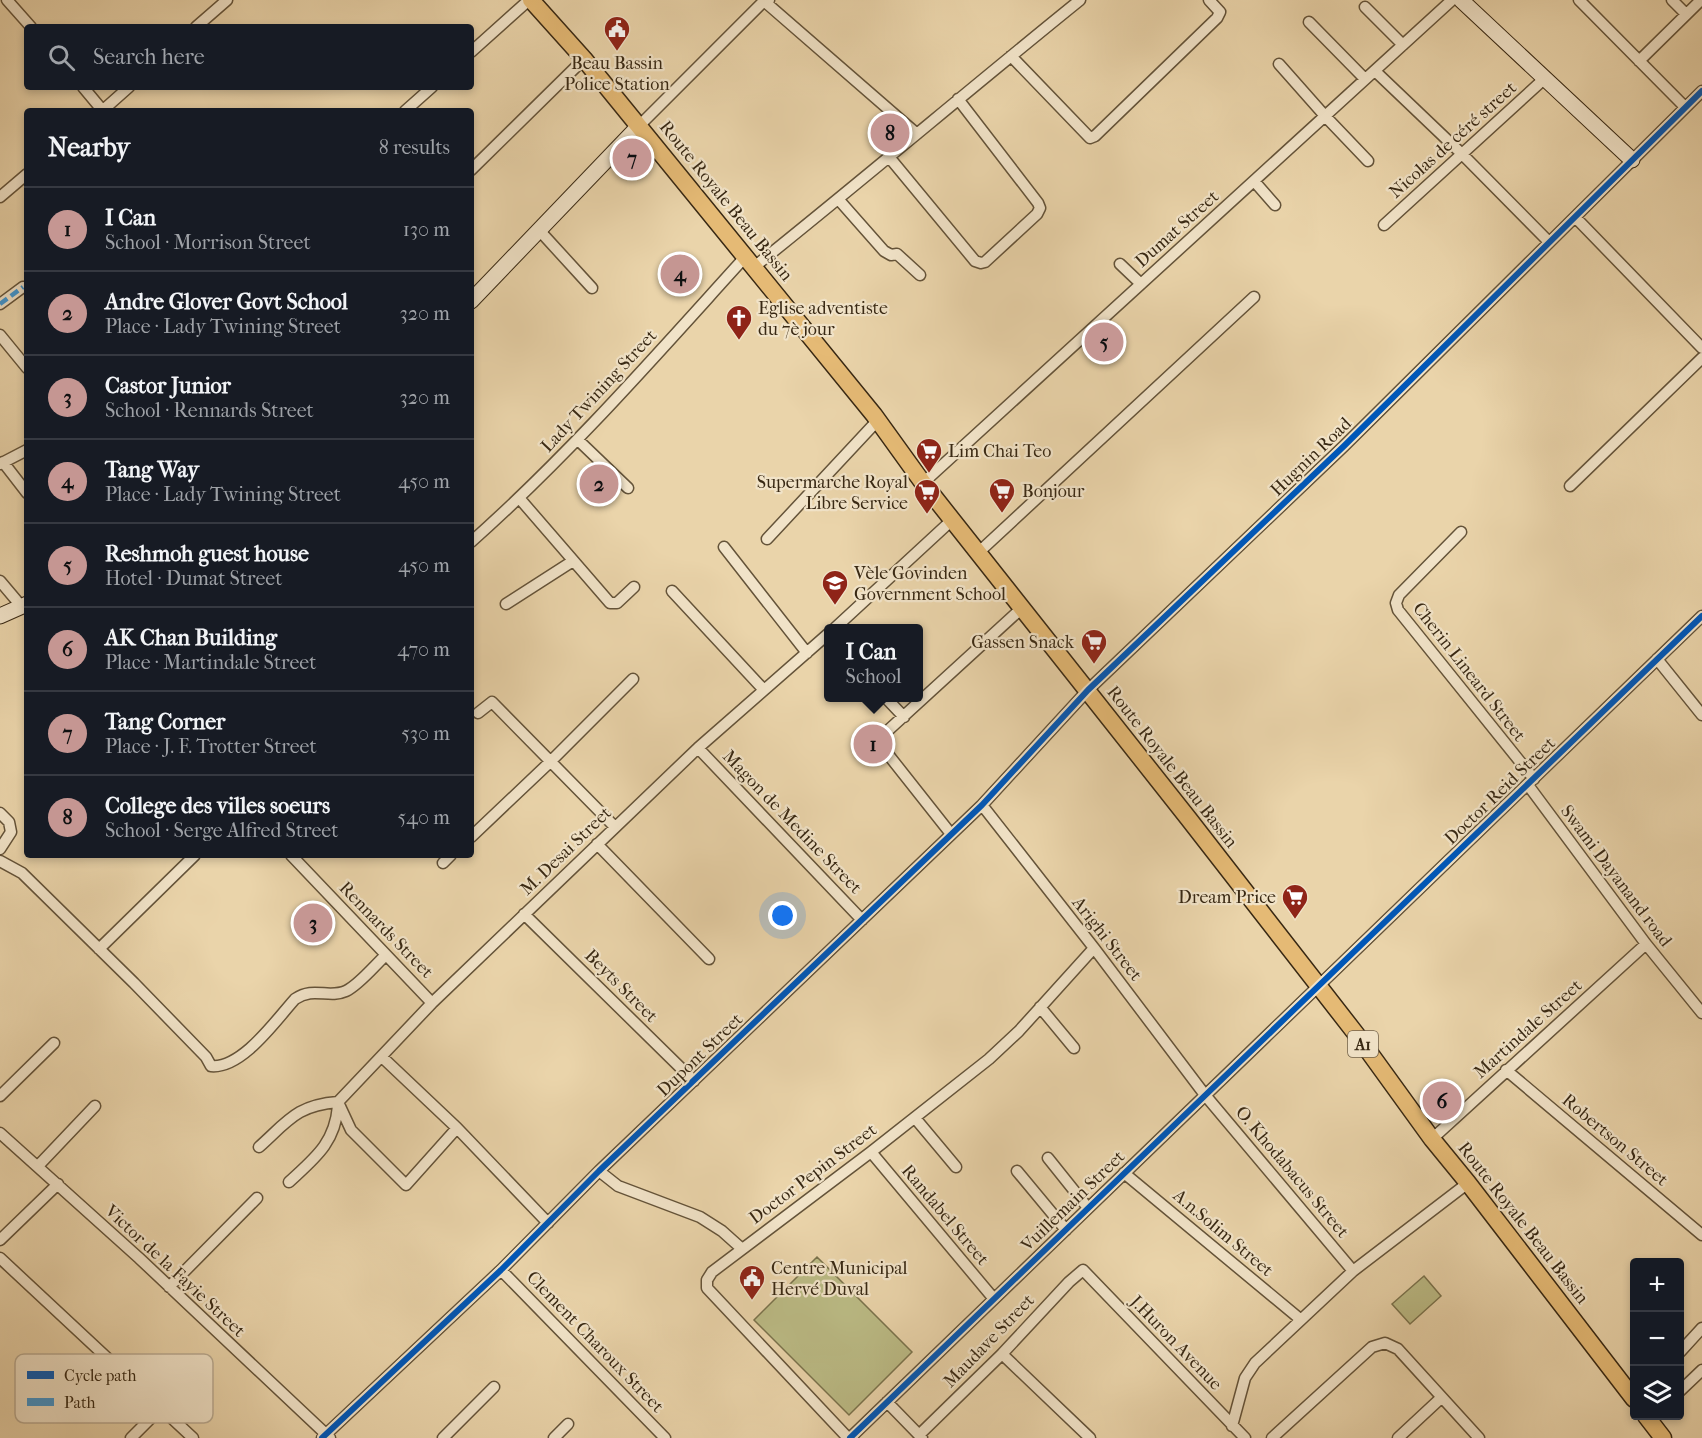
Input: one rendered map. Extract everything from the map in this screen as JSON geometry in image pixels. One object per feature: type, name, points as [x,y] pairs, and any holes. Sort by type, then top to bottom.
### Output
[{"type":"main road","name":"Route Royale Beau Bassin","points":[[530,0],[584,59],[878,420],[923,483],[1023,607],[1356,1034],[1432,1139],[1630,1393]]},
{"type":"main road","points":[[1652,1420],[1663,1438]]},
{"type":"street","points":[[7,0],[28,24]]},
{"type":"street","points":[[199,24],[226,0]]},
{"type":"street","points":[[474,49],[530,0]]},
{"type":"street","name":"Lady Twining Street","points":[[474,540],[520,499],[750,262],[839,200],[1080,0]]},
{"type":"street","points":[[1011,56],[1090,138],[1095,136],[1217,18],[1220,12],[1209,0]]},
{"type":"street","name":"Dumat Street","points":[[923,483],[1452,0]]},
{"type":"street","points":[[1461,0],[1632,160]]},
{"type":"street","points":[[1579,0],[1685,108]]},
{"type":"street","points":[[1672,0],[1686,14]]},
{"type":"street","points":[[1639,61],[1701,0]]},
{"type":"street","points":[[474,298],[639,126],[767,1],[917,134]]},
{"type":"street","points":[[1365,7],[1403,45]]},
{"type":"street","points":[[1309,22],[1365,79]]},
{"type":"street","points":[[474,167],[584,59]]},
{"type":"street","points":[[1279,64],[1368,161]]},
{"type":"street","points":[[1375,71],[1549,242]]},
{"type":"street","name":"Nicolas de céré street","points":[[1384,225],[1544,79]]},
{"type":"street","points":[[86,90],[100,108]]},
{"type":"street","points":[[106,108],[126,90]]},
{"type":"street","points":[[408,108],[429,90]]},
{"type":"street","points":[[1702,91],[1575,217],[1702,348]]},
{"type":"street","points":[[889,157],[975,261],[985,262],[1037,214],[1040,208],[958,99]]},
{"type":"street","points":[[0,197],[24,177]]},
{"type":"street","points":[[1254,181],[1275,205]]},
{"type":"street","points":[[839,200],[884,251],[891,255],[897,254],[920,275]]},
{"type":"street","name":"Hugnin Road","points":[[1088,690],[1344,446],[1575,217]]},
{"type":"street","points":[[539,230],[592,288]]},
{"type":"street","points":[[1120,264],[1141,284]]},
{"type":"street","points":[[0,304],[22,287]]},
{"type":"street","points":[[979,552],[1254,297]]},
{"type":"street","points":[[0,335],[24,364]]},
{"type":"street","points":[[1570,486],[1702,358]]},
{"type":"street","points":[[767,539],[878,420]]},
{"type":"street","points":[[578,440],[628,488]]},
{"type":"street","points":[[24,452],[1,463],[24,490]]},
{"type":"street","points":[[520,499],[610,603],[617,603],[634,587]]},
{"type":"street","points":[[838,624],[952,520]]},
{"type":"street","name":"Cherin Lineard Street","points":[[1461,532],[1399,595],[1396,603],[1398,610],[1531,782]]},
{"type":"street","points":[[723,547],[807,653]]},
{"type":"street","points":[[506,604],[573,561]]},
{"type":"street","points":[[0,581],[24,606],[0,616]]},
{"type":"street","points":[[672,591],[764,690]]},
{"type":"street","points":[[923,699],[1023,607]]},
{"type":"street","name":"Doctor Reid Street","points":[[1317,986],[1702,616]]},
{"type":"street","name":"M. Desai Street","points":[[338,1102],[432,1003],[597,844],[698,748],[824,638]]},
{"type":"street","points":[[1658,659],[1702,715]]},
{"type":"street","points":[[474,834],[633,679]]},
{"type":"street","name":"Dupont Street","points":[[326,1437],[982,805],[1088,690]]},
{"type":"street","points":[[478,713],[492,702],[615,827]]},
{"type":"street","points":[[890,702],[904,717]]},
{"type":"street","points":[[920,702],[883,735],[881,741],[883,747],[951,834]]},
{"type":"street","name":"Magon de Medine Street","points":[[698,748],[862,920]]},
{"type":"street","name":"Swami Dayanand road","points":[[1531,782],[1646,944],[1702,1011]]},
{"type":"street","name":"Arighi Street","points":[[982,805],[1205,1095]]},
{"type":"street","points":[[0,813],[9,822],[11,832],[0,849]]},
{"type":"street","points":[[597,844],[709,959]]},
{"type":"street","points":[[99,949],[187,858]]},
{"type":"street","name":"Rennards Street","points":[[297,858],[432,1003]]},
{"type":"street","points":[[443,863],[448,858]]},
{"type":"street","points":[[0,861],[22,873],[206,1056],[211,1066],[219,1067],[230,1064],[242,1055],[303,993],[339,993],[347,990],[386,955]]},
{"type":"street","name":"Beyts Street","points":[[524,914],[694,1081]]},
{"type":"street","name":"Martindale Street","points":[[1432,1139],[1646,944]]},
{"type":"street","name":"Doctor Pepin Street","points":[[849,1438],[707,1288],[707,1280],[712,1272],[741,1248],[871,1152],[989,1059],[1040,1008],[1094,948]]},
{"type":"street","name":"Vuillemain Street","points":[[849,1438],[1317,986]]},
{"type":"street","points":[[1040,1008],[1074,1048]]},
{"type":"street","points":[[0,1096],[54,1043]]},
{"type":"street","points":[[382,1057],[457,1128],[548,1223]]},
{"type":"street","name":"Robertson Street","points":[[1506,1070],[1702,1235]]},
{"type":"street","name":"O. Khodabacus Street","points":[[1205,1095],[1353,1271]]},
{"type":"street","points":[[338,1102],[351,1130],[405,1185],[457,1128]]},
{"type":"street","points":[[259,1147],[296,1113],[319,1104],[338,1102]]},
{"type":"street","points":[[289,1182],[317,1156],[331,1138],[337,1118],[338,1102]]},
{"type":"street","points":[[38,1166],[95,1106]]},
{"type":"street","points":[[915,1118],[956,1167]]},
{"type":"street","name":"Victor de la Fayie Street","points":[[0,1134],[58,1184],[169,1287],[326,1437]]},
{"type":"street","name":"Randabel Street","points":[[871,1152],[994,1299]]},
{"type":"street","points":[[1048,1158],[1088,1208]]},
{"type":"street","points":[[1017,1171],[1066,1230]]},
{"type":"street","points":[[599,1172],[618,1186],[700,1217],[722,1231],[741,1248]]},
{"type":"street","name":"A.n.Solim Street","points":[[1124,1173],[1300,1319]]},
{"type":"street","points":[[1232,1426],[1245,1378],[1255,1363],[1353,1271],[1468,1183]]},
{"type":"street","points":[[0,1239],[58,1184]]},
{"type":"street","points":[[169,1287],[257,1198]]},
{"type":"street","points":[[0,1258],[103,1354]]},
{"type":"street","name":"Clement Charoux Street","points":[[501,1270],[665,1438]]},
{"type":"street","name":"Maudave Street","points":[[920,1436],[1083,1270]]},
{"type":"street","name":"J.Huron Avenue","points":[[1083,1270],[1245,1438]]},
{"type":"street","points":[[1684,1348],[1702,1328]]},
{"type":"street","points":[[1272,1438],[1372,1347],[1385,1342],[1398,1349],[1479,1438]]},
{"type":"street","points":[[1002,1354],[1090,1438]]},
{"type":"street","points":[[1684,1387],[1702,1370]]},
{"type":"street","points":[[444,1438],[494,1387]]},
{"type":"street","points":[[1398,1438],[1441,1398]]},
{"type":"street","points":[[887,1402],[920,1436]]},
{"type":"street","points":[[131,1438],[146,1423]]},
{"type":"street","points":[[177,1423],[193,1438]]},
{"type":"street","points":[[554,1438],[568,1424]]},
{"type":"green space","points":[[817,1257],[912,1352],[849,1415],[754,1320]]},
{"type":"green space","points":[[1424,1276],[1441,1296],[1410,1324],[1392,1304]]},
{"type":"marked path","points":[[0,304],[23,287]]},
{"type":"cycle path","points":[[322,1438],[501,1270],[599,1171],[982,805],[1088,690],[1344,446],[1702,91]]},
{"type":"cycle path","points":[[850,1438],[1702,616]]},
{"type":"place","name":"Beau Bassin Police Station","points":[[617,52]]},
{"type":"place","name":"College des villes soeurs","points":[[890,133]]},
{"type":"place","name":"Tang Corner","points":[[632,158]]},
{"type":"place","name":"Tang Way","points":[[680,274]]},
{"type":"place","name":"Eglise adventiste du 7è jour","points":[[739,341]]},
{"type":"place","name":"Reshmoh guest house","points":[[1104,342]]},
{"type":"place","name":"Lim Chai Teo","points":[[929,474]]},
{"type":"place","name":"Andre Glover Govt School","points":[[599,484]]},
{"type":"place","name":"Bonjour","points":[[1002,514]]},
{"type":"place","name":"Supermarche Royal Libre Service","points":[[927,515]]},
{"type":"place","name":"Vèle Govinden Government School","points":[[835,606]]},
{"type":"place","name":"Gassen Snack","points":[[1094,665]]},
{"type":"place","name":"I Can","points":[[873,744]]},
{"type":"place","name":"Dream Price","points":[[1295,920]]},
{"type":"place","name":"Castor Junior","points":[[313,923]]},
{"type":"place","name":"AK Chan Building","points":[[1442,1101]]},
{"type":"place","name":"Centre Municipal Hervé Duval","points":[[752,1301]]}]
